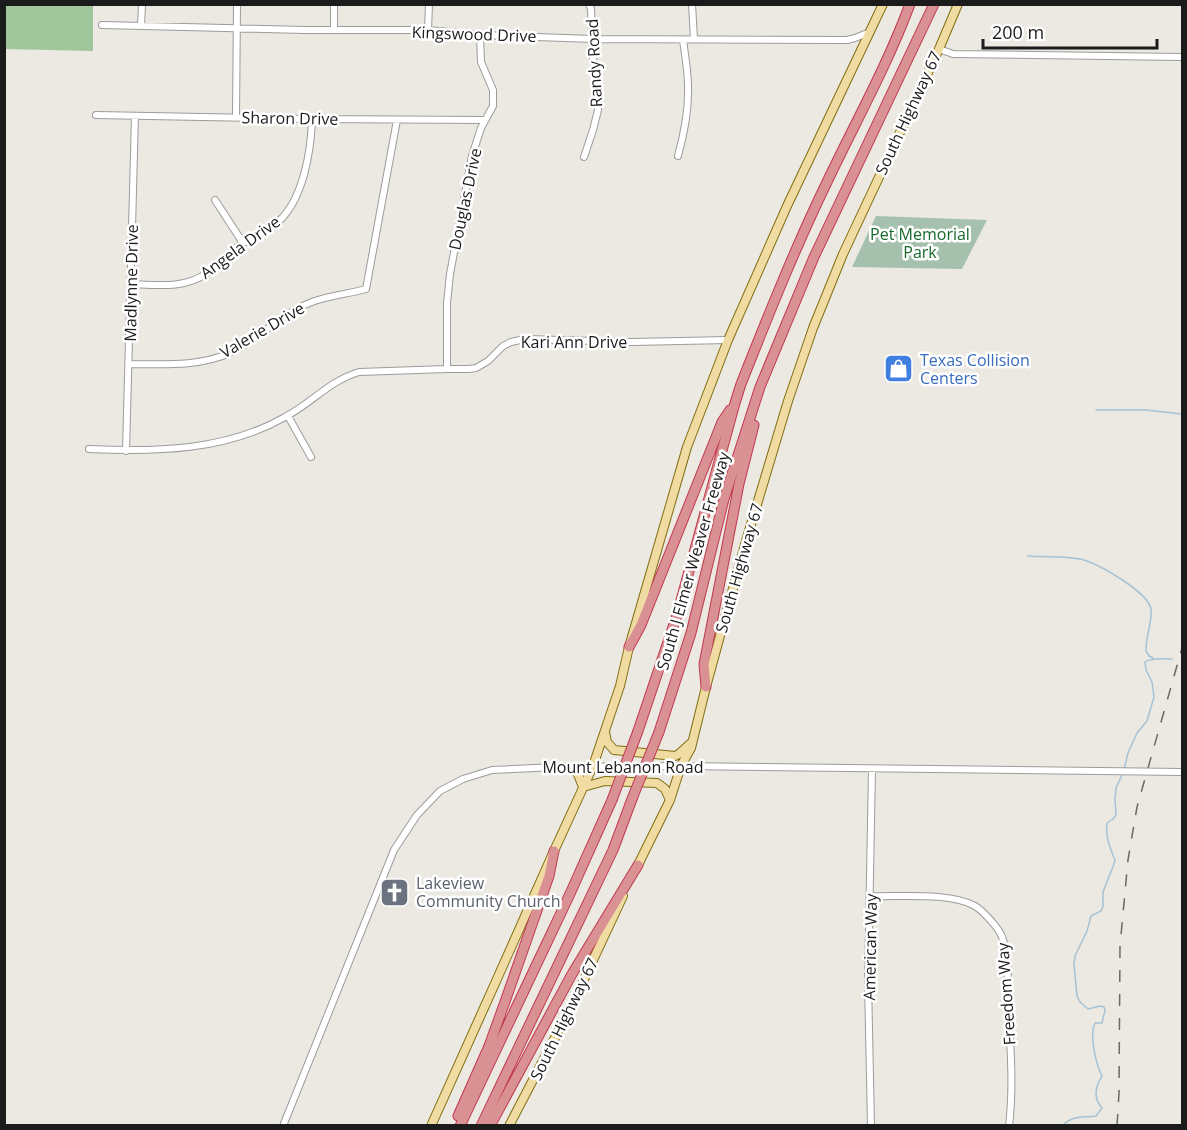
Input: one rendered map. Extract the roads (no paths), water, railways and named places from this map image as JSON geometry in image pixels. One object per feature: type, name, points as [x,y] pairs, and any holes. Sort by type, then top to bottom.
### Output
[{"type":"highway","name":"South J Elmer Weaver Freeway","points":[[460,1125],[612,800],[677,615],[735,403],[789,265],[826,183],[896,42],[910,4]]},
{"type":"highway","name":"South J Elmer Weaver Freeway","points":[[481,1125],[613,850],[659,732],[691,633],[724,499],[760,387],[814,257],[934,4]]},
{"type":"highway","points":[[706,687],[704,664],[739,484],[755,422],[760,387]]},
{"type":"highway","points":[[629,647],[722,422],[735,403]]},
{"type":"highway","points":[[454,1125],[489,1046],[549,876],[554,850]]},
{"type":"highway","points":[[490,1125],[572,974],[638,865]]},
{"type":"main road","points":[[431,1125],[593,766],[620,686],[629,647],[687,447],[728,340],[787,206],[883,4]]},
{"type":"main road","name":"South Highway 67","points":[[509,1125],[572,1005],[670,800],[681,766],[691,748],[749,530],[813,328],[843,254],[958,4]]},
{"type":"main road","points":[[605,730],[607,742],[614,750],[675,756],[691,742]]},
{"type":"main road","points":[[567,767],[577,772],[583,788]]},
{"type":"main road","points":[[583,788],[605,781],[657,783],[665,789],[670,800]]},
{"type":"street","points":[[141,26],[142,4]]},
{"type":"street","points":[[236,117],[237,4]]},
{"type":"street","points":[[334,4],[334,30]]},
{"type":"street","points":[[428,30],[429,4]]},
{"type":"street","name":"Randy Road","points":[[584,157],[598,110],[589,4]]},
{"type":"street","points":[[692,4],[694,39]]},
{"type":"street","name":"Kingswood Drive","points":[[102,25],[428,30],[480,35],[683,40],[847,40],[871,31]]},
{"type":"street","name":"Douglas Drive","points":[[447,369],[447,303],[450,274],[472,156],[485,120],[493,106],[493,90],[481,62],[480,35]]},
{"type":"street","points":[[678,156],[687,108],[688,86],[683,40]]},
{"type":"street","points":[[847,40],[855,45],[860,53]]},
{"type":"street","points":[[939,49],[953,54],[1182,57]]},
{"type":"street","name":"Sharon Drive","points":[[96,115],[485,120]]},
{"type":"street","name":"Madlynne Drive","points":[[126,451],[135,116]]},
{"type":"street","name":"Angela Drive","points":[[131,284],[180,285],[194,281],[206,274],[243,243],[281,220],[299,193],[312,119]]},
{"type":"street","name":"Valerie Drive","points":[[129,364],[188,364],[230,353],[264,333],[288,314],[312,302],[366,289],[397,120]]},
{"type":"street","points":[[215,200],[243,243]]},
{"type":"street","name":"Kari Ann Drive","points":[[89,449],[126,451],[214,444],[264,428],[288,416],[345,376],[359,372],[476,368],[488,361],[502,346],[525,339],[633,342],[728,340]]},
{"type":"street","points":[[288,416],[311,457]]},
{"type":"street","name":"Mount Lebanon Road","points":[[283,1125],[394,850],[417,815],[440,791],[464,778],[492,770],[593,766],[1182,772]]},
{"type":"street","name":"American Way","points":[[871,1125],[868,982],[872,769]]},
{"type":"street","name":"Freedom Way","points":[[870,896],[946,897],[962,900],[976,907],[1002,935],[1006,955],[1011,1065],[1009,1125]]},
{"type":"waterway","points":[[1096,410],[1146,410],[1182,414]]},
{"type":"waterway","points":[[1028,556],[1084,560],[1101,567],[1133,587],[1148,602],[1151,609],[1146,651],[1153,658]]},
{"type":"waterway","points":[[1124,770],[1128,753],[1137,733],[1147,721],[1154,697],[1145,662],[1155,659],[1172,659]]},
{"type":"waterway","points":[[1062,1126],[1074,1118],[1096,1116],[1102,1108],[1096,1096],[1102,1076],[1093,1042],[1093,1029],[1095,1023],[1102,1023],[1105,1010],[1100,1006],[1088,1009],[1080,1002],[1077,996],[1074,964],[1091,916],[1101,911],[1103,907],[1103,892],[1114,864],[1115,860],[1108,842],[1107,823],[1116,815],[1116,788],[1122,775]]},
{"type":"railway","points":[[1117,1126],[1120,946],[1128,860],[1137,807],[1182,648]]},
{"type":"place","name":"Texas Collision Centers","points":[[899,369]]},
{"type":"place","name":"Lakeview Community Church","points":[[395,892]]},
{"type":"park label","name":"Pet Memorial Park","points":[[920,243]]}]
